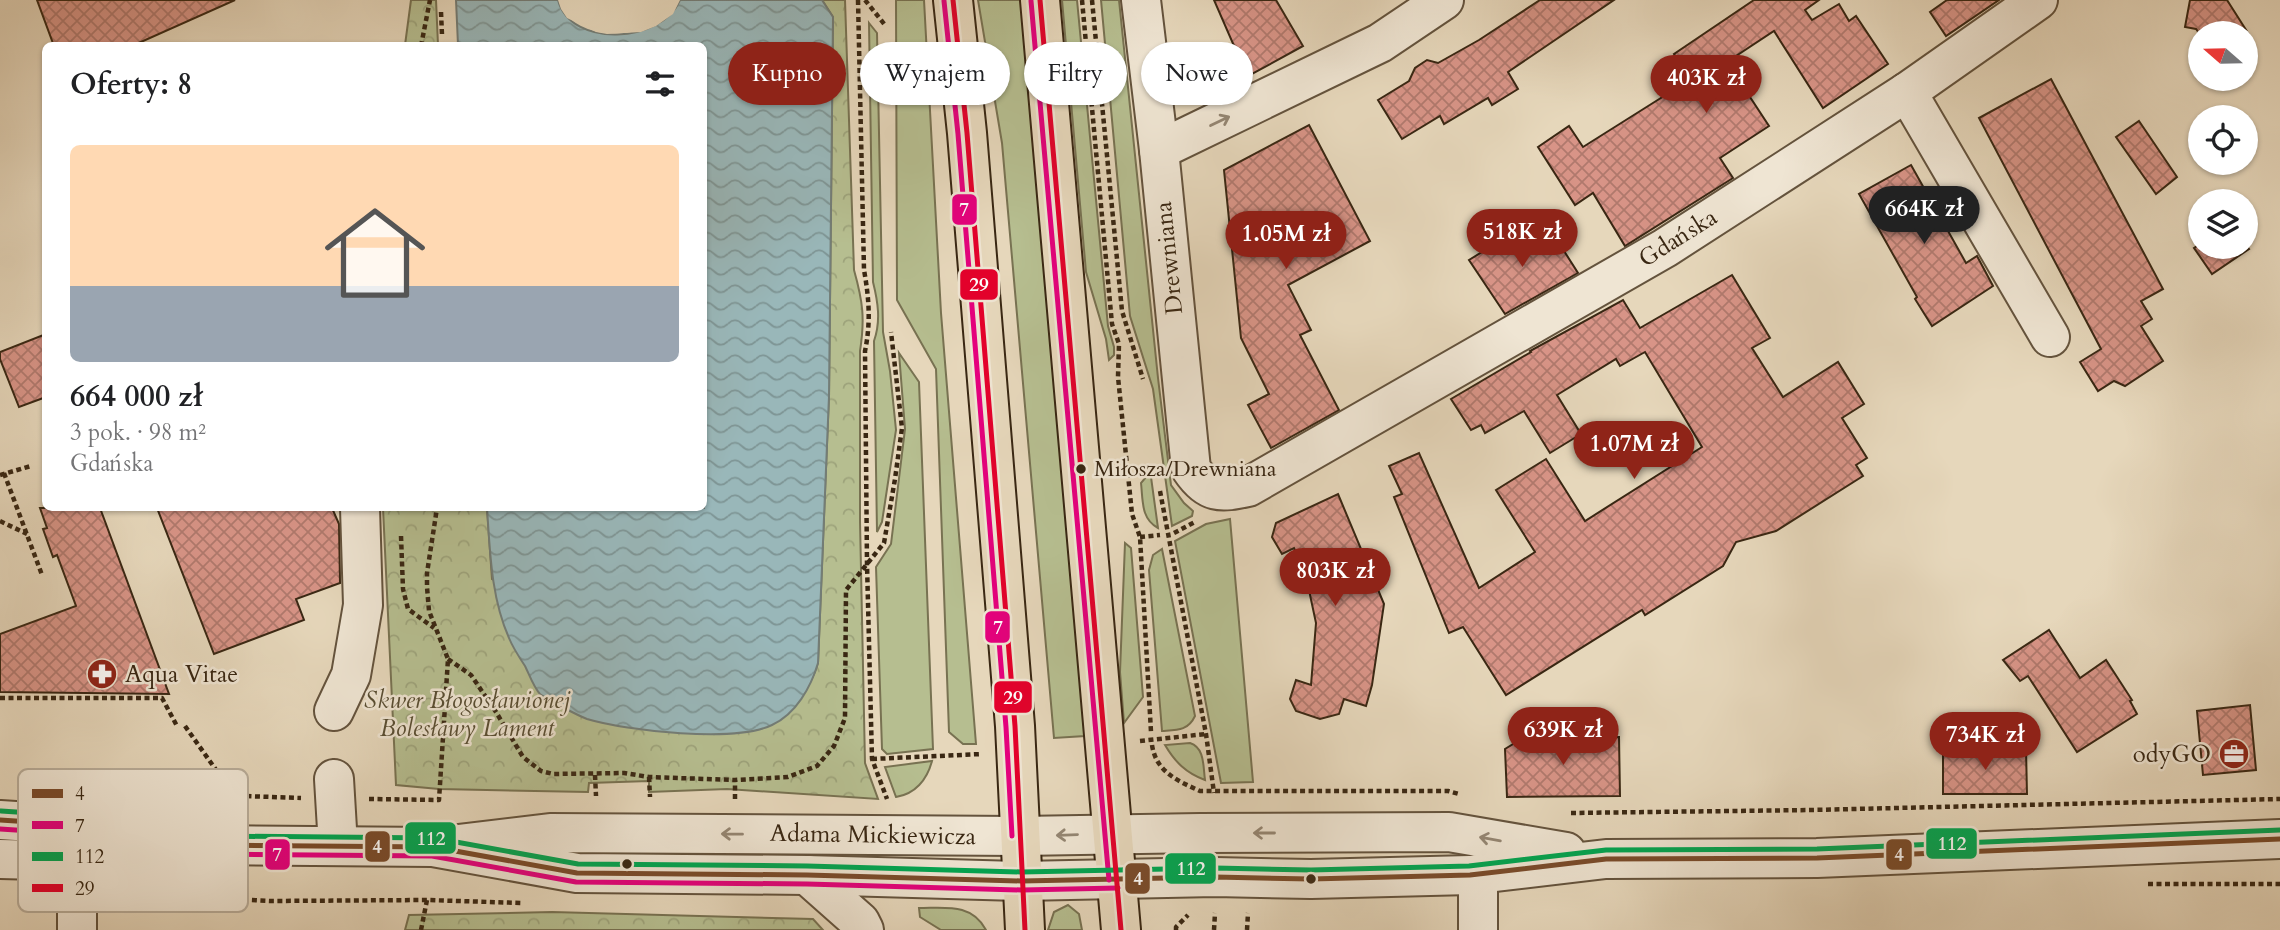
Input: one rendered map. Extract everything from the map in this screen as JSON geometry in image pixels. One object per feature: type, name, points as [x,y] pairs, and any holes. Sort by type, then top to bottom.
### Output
[{"type":"main road","points":[[953,0],[967,133],[1016,726],[1025,930]]},
{"type":"main road","points":[[1040,0],[1121,930]]},
{"type":"street","name":"Drewniana","points":[[1141,0],[1191,469],[1200,482],[1213,490],[1229,491]]},
{"type":"street","points":[[1159,150],[1380,43],[1444,0]]},
{"type":"street","name":"Gdańska","points":[[1229,491],[1248,487],[1665,248],[1907,92],[2038,0]]},
{"type":"street","points":[[1907,92],[2050,337]]},
{"type":"street","points":[[334,711],[351,675],[363,605],[360,511]]},
{"type":"street","points":[[335,789],[338,846]]},
{"type":"street","name":"Adama Mickiewicza","points":[[0,820],[18,825]]},
{"type":"street","name":"Adama Mickiewicza","points":[[248,845],[433,847],[550,832],[1021,836],[1449,832],[1606,859]]},
{"type":"street","name":"Adama Mickiewicza","points":[[433,847],[577,873],[807,875],[1022,881],[1478,874],[1606,859],[1817,858],[2280,839]]},
{"type":"street","name":"Adama Mickiewicza","points":[[0,859],[18,855]]},
{"type":"street","points":[[1478,874],[1478,930]]},
{"type":"street","points":[[807,875],[860,922],[864,930]]},
{"type":"street","points":[[77,912],[77,930]]},
{"type":"path","points":[[422,42],[430,0]]},
{"type":"path","points":[[858,0],[864,270],[870,300],[870,329],[865,351],[872,760],[892,810]]},
{"type":"path","points":[[865,0],[885,25]]},
{"type":"path","points":[[1082,0],[1112,324],[1119,344],[1118,377],[1132,514],[1140,537],[1151,732]]},
{"type":"path","points":[[441,12],[442,35]]},
{"type":"path","points":[[448,659],[471,675],[523,757],[541,771],[553,774],[624,773],[649,777],[735,780],[788,777],[817,766],[834,746],[845,718],[846,590],[884,543],[902,428],[891,332]]},
{"type":"path","points":[[31,466],[2,474],[42,575]]},
{"type":"path","points":[[335,789],[439,800],[448,659],[429,611],[427,573],[437,511]]},
{"type":"path","points":[[0,522],[27,534]]},
{"type":"path","points":[[401,535],[403,589],[408,609],[435,629]]},
{"type":"path","points":[[1140,537],[1160,536]]},
{"type":"path","points":[[0,698],[162,698],[177,726]]},
{"type":"path","points":[[185,726],[215,769]]},
{"type":"path","points":[[1163,738],[1206,734]]},
{"type":"path","points":[[1152,746],[1158,765],[1200,791],[1448,791],[1462,794]]},
{"type":"path","points":[[872,760],[945,754]]},
{"type":"path","points":[[595,775],[596,797]]},
{"type":"path","points":[[649,777],[650,798]]},
{"type":"path","points":[[735,780],[735,799]]},
{"type":"path","points":[[1570,813],[2280,799]]},
{"type":"path","points":[[248,900],[523,903]]},
{"type":"path","points":[[421,930],[427,900]]},
{"type":"path","points":[[1214,930],[1215,904]]},
{"type":"path","points":[[1247,930],[1249,911]]},
{"type":"path","points":[[1176,930],[1190,912]]},
{"type":"green space","points":[[411,0],[436,0],[438,42],[405,42]]},
{"type":"green space","name":"Skwer Błogosławionej Bolesławy Lament","points":[[822,0],[845,0],[854,270],[863,320],[860,351],[860,521],[865,763],[878,799],[727,789],[649,792],[649,781],[589,783],[588,792],[439,789],[396,785],[383,511],[487,511],[492,579],[784,717],[808,685],[818,663],[829,396],[832,105],[846,105],[846,42],[833,42],[833,17]]},
{"type":"green space","points":[[896,0],[924,0],[926,42],[896,42]]},
{"type":"green space","points":[[978,0],[1022,0],[1026,42],[1024,105],[1031,105],[1085,736],[1054,738],[1002,143],[996,105],[1010,105],[1010,42],[985,42]]},
{"type":"green space","points":[[1062,0],[1077,0],[1081,42],[1066,42]]},
{"type":"green space","points":[[1101,0],[1119,0],[1123,42],[1105,42]]},
{"type":"green space","points":[[869,23],[877,33],[877,42],[869,42]]},
{"type":"green space","points":[[1127,78],[1171,485],[1193,511],[1192,516],[1172,526],[1153,389],[1130,316],[1111,105],[1127,105]]},
{"type":"green space","points":[[870,105],[878,105],[883,332],[896,430],[882,522],[877,532],[874,341],[878,312],[873,282]]},
{"type":"green space","points":[[896,105],[930,105],[941,313],[976,744],[963,744],[949,732],[936,369],[897,300]]},
{"type":"green space","points":[[1071,105],[1087,105],[1108,326],[1114,347],[1114,355],[1109,360],[1106,339],[1086,272]]},
{"type":"green space","points":[[899,353],[919,382],[933,749],[887,754],[882,749],[876,567],[891,544],[905,429]]},
{"type":"green space","points":[[1146,477],[1151,477],[1158,528],[1148,520],[1144,509],[1141,483]]},
{"type":"green space","points":[[1230,519],[1253,782],[1221,783],[1175,541],[1206,524]]},
{"type":"green space","points":[[1125,543],[1131,548],[1143,697],[1124,723],[1120,672]]},
{"type":"green space","points":[[1162,549],[1195,716],[1185,727],[1162,731],[1149,570],[1153,555]]},
{"type":"green space","points":[[1190,743],[1201,753],[1205,780],[1182,766],[1165,745]]},
{"type":"green space","points":[[932,761],[919,785],[909,793],[896,797],[885,767]]},
{"type":"green space","points":[[1068,905],[1079,914],[1082,930],[1048,930],[1054,912]]},
{"type":"green space","points":[[919,908],[966,911],[980,921],[986,930],[941,930],[920,917]]},
{"type":"green space","points":[[552,912],[813,919],[823,930],[405,930],[409,915]]},
{"type":"water","points":[[456,0],[558,0],[566,16],[580,27],[598,33],[617,34],[637,32],[655,25],[670,14],[680,0],[822,0],[833,17],[833,42],[728,42],[728,105],[832,105],[829,396],[818,663],[801,699],[781,720],[755,730],[708,734],[628,728],[587,719],[540,694],[514,649],[498,607],[487,511],[707,511],[707,42],[458,42]]},
{"type":"pier","points":[[558,0],[562,0],[570,16],[578,22],[608,31],[640,28],[654,23],[680,0],[673,14],[656,26],[641,32],[607,34],[596,32],[567,18]]},
{"type":"building","points":[[37,0],[235,0],[141,42],[53,42]]},
{"type":"building","points":[[1214,0],[1276,0],[1303,46],[1253,73],[1253,42],[1232,42]]},
{"type":"building","points":[[1540,0],[1614,0],[1508,72],[1518,89],[1492,105],[1488,98],[1444,124],[1440,116],[1402,139],[1378,100],[1409,81],[1415,68],[1427,60],[1438,63]]},
{"type":"building","points":[[1754,0],[1819,0],[1805,10],[1812,20],[1839,4],[1849,21],[1856,16],[1888,64],[1823,108],[1774,31],[1727,62],[1769,126],[1720,158],[1733,178],[1625,246],[1593,193],[1575,205],[1538,147],[1569,126],[1583,147],[1691,79],[1674,54]]},
{"type":"building","points":[[1947,0],[1999,0],[1946,36],[1930,12]]},
{"type":"building","points":[[2190,0],[2227,0],[2240,21],[2188,21],[2188,28],[2185,27]]},
{"type":"building","points":[[2051,79],[2163,289],[2141,301],[2152,319],[2141,326],[2163,361],[2125,386],[2114,381],[2098,391],[2080,362],[2101,349],[1979,118]]},
{"type":"building","points":[[2139,121],[2177,177],[2156,194],[2116,137]]},
{"type":"building","points":[[1309,125],[1370,241],[1288,285],[1311,330],[1300,335],[1339,410],[1271,448],[1248,405],[1269,394],[1241,338],[1224,170]]},
{"type":"building","points":[[1911,165],[1966,263],[1977,256],[1993,286],[1932,326],[1859,194]]},
{"type":"building","points":[[1516,231],[1526,248],[1552,232],[1578,273],[1505,314],[1469,260]]},
{"type":"building","points":[[2202,259],[2234,259],[2212,274]]},
{"type":"building","points":[[1732,275],[1770,338],[1752,348],[1783,397],[1838,362],[1864,404],[1842,418],[1867,458],[1856,465],[1863,476],[1776,531],[1736,542],[1723,566],[1645,615],[1642,610],[1506,695],[1463,627],[1449,633],[1394,497],[1402,494],[1389,466],[1419,453],[1479,588],[1535,552],[1496,490],[1546,459],[1585,521],[1702,447],[1645,352],[1620,366],[1616,359],[1557,395],[1581,434],[1550,453],[1524,411],[1485,433],[1481,425],[1471,430],[1451,399],[1530,351],[1623,300],[1640,328]]},
{"type":"building","points":[[42,336],[42,398],[19,407],[0,359],[0,352]]},
{"type":"building","points":[[1338,494],[1384,604],[1372,685],[1366,706],[1344,699],[1339,714],[1320,719],[1296,711],[1290,699],[1296,680],[1311,685],[1316,623],[1306,576],[1294,548],[1282,554],[1272,537],[1276,523]]},
{"type":"building","points":[[40,508],[42,511],[101,511],[169,694],[0,692],[0,634],[76,606],[57,555],[53,557],[43,529],[47,528]]},
{"type":"building","points":[[158,511],[333,511],[339,524],[340,583],[296,599],[304,620],[214,654]]},
{"type":"building","points":[[2049,630],[2080,678],[2106,660],[2132,700],[2130,701],[2137,714],[2077,752],[2028,676],[2020,681],[2003,660]]},
{"type":"building","points":[[2250,705],[2256,770],[2203,775],[2197,711]]},
{"type":"building","points":[[1619,737],[1620,796],[1507,797],[1505,749],[1523,738]]},
{"type":"building","points":[[2026,749],[2027,794],[1943,794],[1943,750]]},
{"type":"transit line","name":"29","points":[[953,0],[967,133],[1015,726],[1025,930]]},
{"type":"transit line","name":"29","points":[[1040,0],[1121,930]]},
{"type":"transit line","name":"7","points":[[944,1],[958,134],[1006,727],[1012,836]]},
{"type":"transit line","name":"7","points":[[1031,1],[1109,880]]},
{"type":"transit line","name":"112","points":[[1,811],[18,812]]},
{"type":"transit line","name":"4","points":[[0,820],[18,821]]},
{"type":"transit line","name":"7","points":[[0,829],[18,830]]},
{"type":"transit line","name":"112","points":[[248,836],[434,838],[578,864],[807,866],[1022,872],[1469,866],[1606,850],[1817,849],[2280,830]]},
{"type":"transit line","name":"4","points":[[248,845],[433,847],[577,873],[807,875],[1022,881],[1470,875],[1606,859],[1817,858],[2280,839]]},
{"type":"transit line","name":"7","points":[[248,854],[432,856],[576,882],[807,884],[1022,890],[1118,888]]},
{"type":"place","name":"Miłosza/Drewniana","points":[[1081,469]]},
{"type":"place","name":"Aqua Vitae","points":[[102,674]]},
{"type":"place","name":"odyGO","points":[[2234,754]]}]
